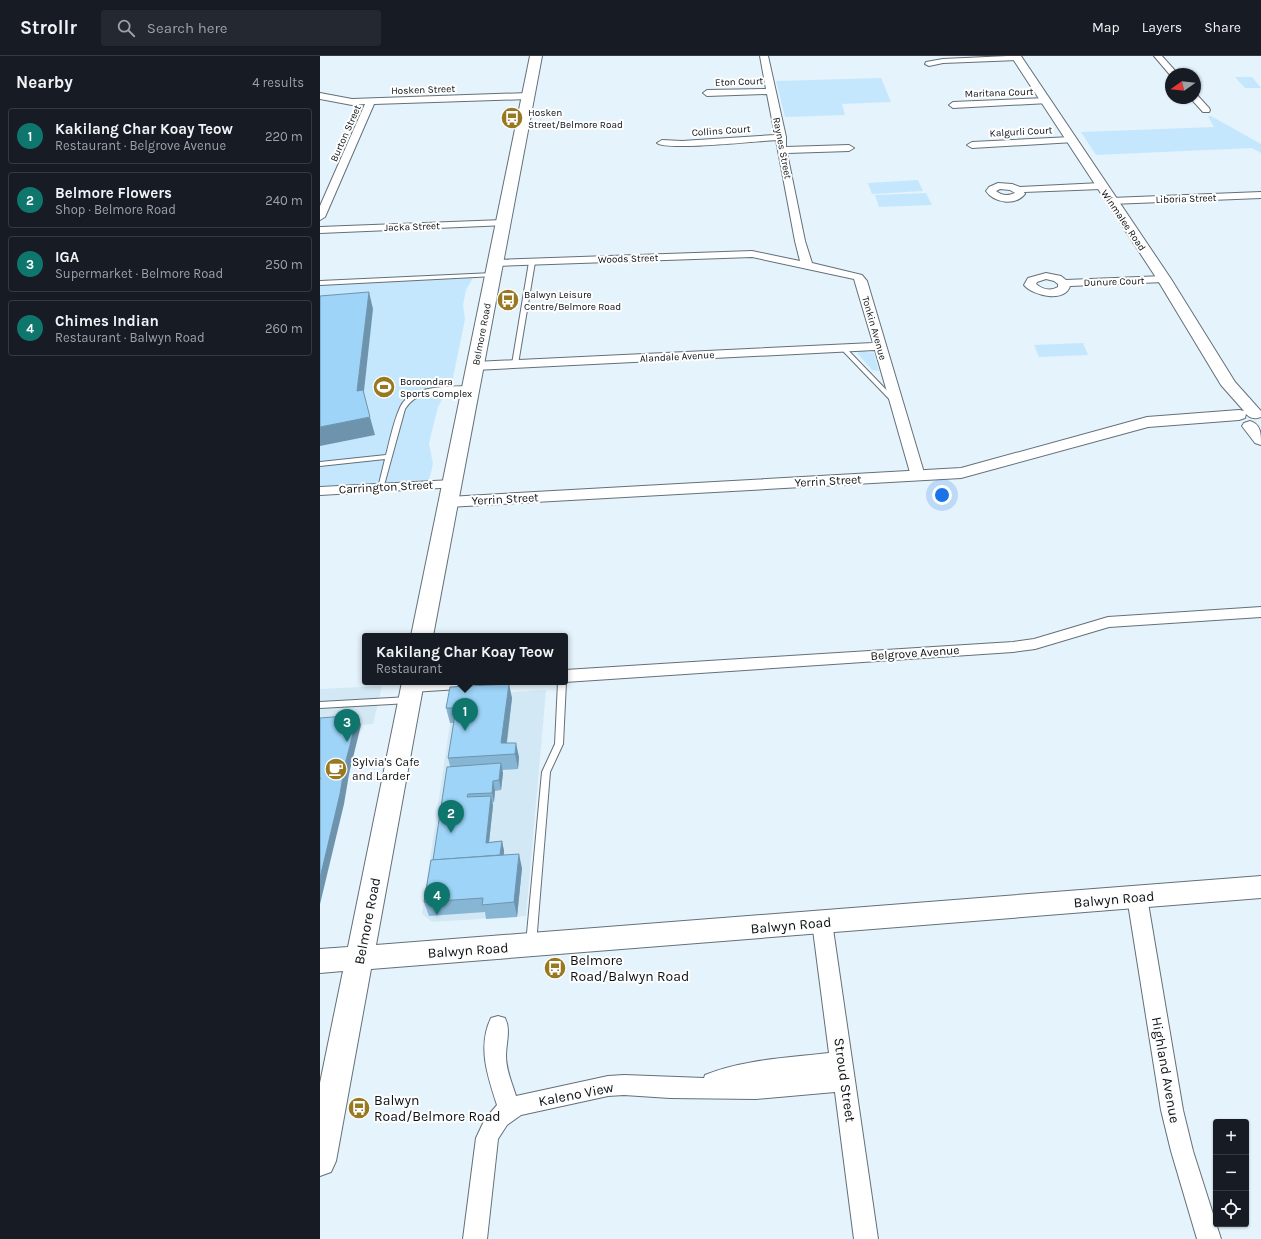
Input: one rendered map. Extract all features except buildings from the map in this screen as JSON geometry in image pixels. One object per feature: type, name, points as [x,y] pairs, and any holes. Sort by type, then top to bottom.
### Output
[{"type":"main road","name":"Belmore Road","points":[[423,633],[536,56]]},
{"type":"main road","name":"Belmore Road","points":[[320,1160],[412,689]]},
{"type":"main road","name":"Balwyn Road","points":[[320,961],[1261,887]]},
{"type":"street","name":"Raynes Street","points":[[764,56],[781,137],[800,241],[807,265]]},
{"type":"street","points":[[1158,56],[1169,68]]},
{"type":"street","points":[[929,64],[943,61],[1017,57]]},
{"type":"street","name":"Winmalee Road","points":[[1017,57],[1164,279],[1229,384],[1261,440]]},
{"type":"street","name":"Eton Court","points":[[707,93],[771,91]]},
{"type":"street","name":"Hosken Street","points":[[320,96],[348,102],[528,96]]},
{"type":"street","name":"Burton Street","points":[[320,217],[371,101]]},
{"type":"street","name":"Maritana Court","points":[[953,105],[1046,101]]},
{"type":"street","points":[[1200,104],[1206,110]]},
{"type":"street","name":"Collins Court","points":[[662,143],[682,144],[781,137]]},
{"type":"street","name":"Kalgurli Court","points":[[972,145],[1071,140]]},
{"type":"street","points":[[783,150],[849,148]]},
{"type":"street","points":[[1019,190],[1034,188],[1101,186]]},
{"type":"street","name":"Liboria Street","points":[[1111,201],[1261,195]]},
{"type":"street","name":"Jacka Street","points":[[320,230],[503,223]]},
{"type":"street","points":[[761,255],[790,251],[800,241]]},
{"type":"street","name":"Woods Street","points":[[494,269],[532,262],[738,254],[761,255]]},
{"type":"street","name":"Tonkin Avenue","points":[[761,255],[860,278],[918,476]]},
{"type":"street","name":"Dunure Court","points":[[1064,283],[1164,279]]},
{"type":"street","name":"Alandale Avenue","points":[[475,366],[880,346]]},
{"type":"street","name":"Yerrin Street","points":[[448,502],[968,472],[1147,422],[1202,418],[1250,419]]},
{"type":"street","name":"Carrington Street","points":[[320,491],[452,484]]},
{"type":"street","name":"Belgrove Avenue","points":[[568,676],[1013,647],[1039,643],[1108,622],[1261,612]]},
{"type":"street","points":[[412,689],[448,685]]},
{"type":"street","name":"Highland Avenue","points":[[1137,897],[1172,1110],[1182,1151],[1210,1239]]},
{"type":"street","name":"Stroud Street","points":[[822,922],[866,1239]]},
{"type":"street","points":[[498,1025],[495,1056],[496,1067],[509,1110]]},
{"type":"street","name":"Kaleno View","points":[[475,1239],[487,1138],[493,1125],[501,1116],[520,1105],[608,1086],[624,1085],[670,1088],[756,1089],[844,1072]]},
{"type":"lane","points":[[515,364],[532,262]]},
{"type":"lane","points":[[320,283],[494,269]]},
{"type":"lane","points":[[843,348],[896,403]]},
{"type":"lane","points":[[381,488],[405,402],[414,396],[432,390],[471,388]]},
{"type":"lane","points":[[320,464],[389,457]]},
{"type":"lane","points":[[531,945],[546,772],[559,744],[562,685]]},
{"type":"lane","points":[[320,705],[412,689]]},
{"type":"shaded area","points":[[1235,77],[1252,77],[1261,88],[1245,88]]},
{"type":"shaded area","points":[[881,78],[891,102],[842,104],[845,115],[785,117],[776,81]]},
{"type":"shaded area","points":[[1208,116],[1211,116],[1261,144],[1261,153],[1252,148],[1096,155],[1081,132],[1214,127]]},
{"type":"shaded area","points":[[918,180],[923,191],[872,194],[868,183]]},
{"type":"shaded area","points":[[926,193],[932,205],[879,207],[875,195]]},
{"type":"shaded area","name":"Boroondara Sports Complex","points":[[473,278],[466,290],[463,305],[465,319],[453,378],[438,407],[429,443],[433,464],[429,480],[320,486],[320,285]]},
{"type":"shaded area","points":[[1083,343],[1088,355],[1039,357],[1034,345]]},
{"type":"shaded area","points":[[863,351],[874,353],[879,371],[872,370],[857,353]]},
{"type":"shaded area","points":[[382,686],[373,724],[361,725],[320,906],[320,689]]},
{"type":"shaded area","points":[[546,690],[526,916],[432,922],[422,914],[454,696]]},
{"type":"place","name":"Hosken Street/Belmore Road","points":[[512,118]]},
{"type":"place","name":"Balwyn Leisure Centre/Belmore Road","points":[[508,300]]},
{"type":"place","name":"Boroondara Sports Complex","points":[[384,387]]},
{"type":"place","name":"Kakilang Char Koay Teow","points":[[465,731]]},
{"type":"place","name":"IGA","points":[[347,742]]},
{"type":"place","name":"Sylvia's Cafe and Larder","points":[[336,769]]},
{"type":"place","name":"Belmore Flowers","points":[[451,833]]},
{"type":"place","name":"Chimes Indian","points":[[437,915]]},
{"type":"place","name":"Belmore Road/Balwyn Road","points":[[555,968]]},
{"type":"place","name":"Balwyn Road/Belmore Road","points":[[359,1108]]}]
